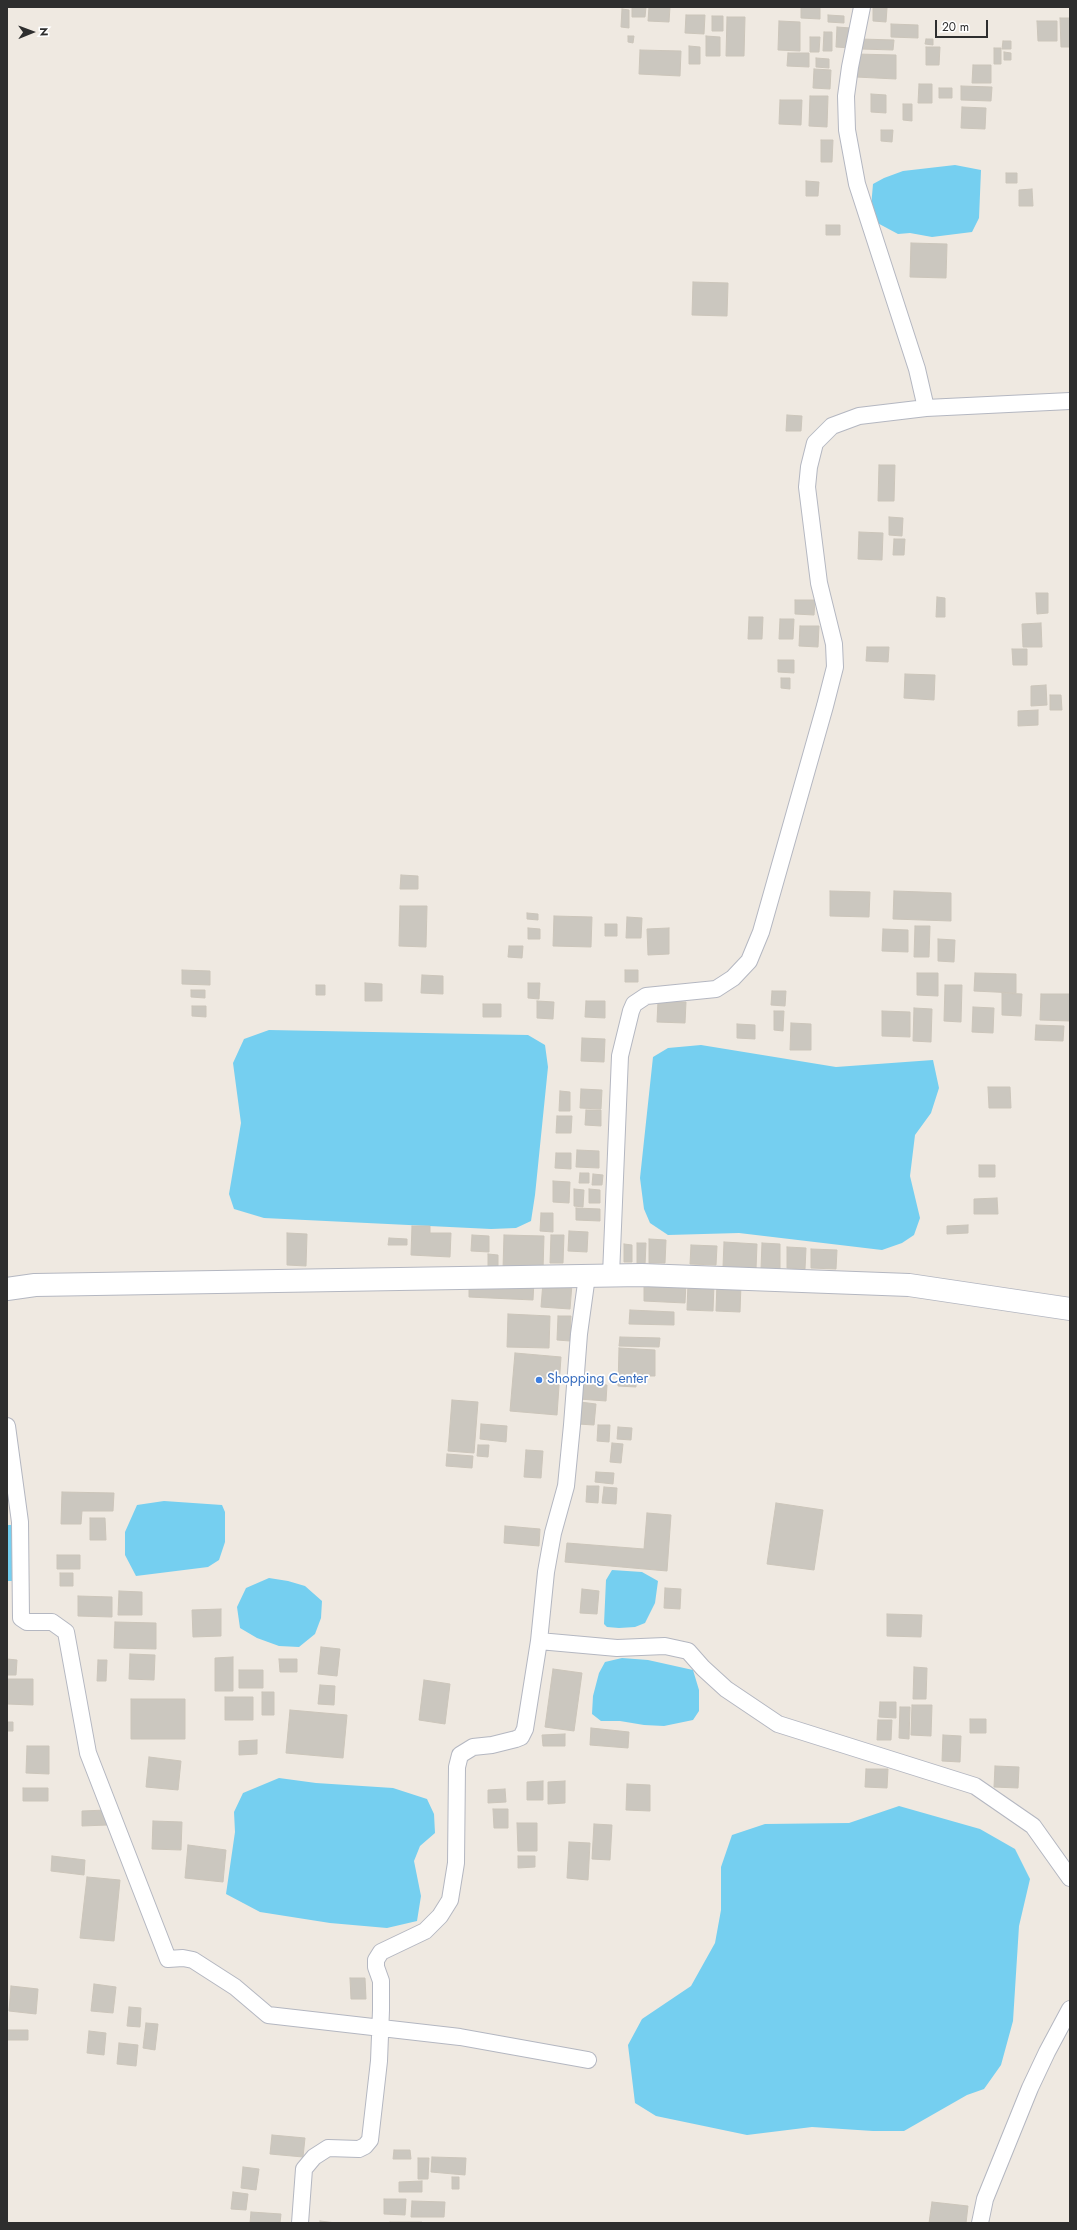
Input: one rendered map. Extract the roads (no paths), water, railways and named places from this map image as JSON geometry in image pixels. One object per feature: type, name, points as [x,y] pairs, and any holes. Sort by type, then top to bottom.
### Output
[{"type":"street","points":[[862,7],[846,96],[847,130],[857,184],[917,369],[926,408]]},
{"type":"street","points":[[611,1275],[620,1056],[631,1011],[634,1004],[646,996],[716,989],[733,978],[749,961],[761,932],[835,667],[834,644],[819,583],[807,487],[809,467],[815,443],[832,426],[846,419],[926,408],[1070,401]]},
{"type":"street","points":[[7,1289],[43,1284],[611,1275],[909,1285],[1070,1309]]},
{"type":"street","points":[[300,2223],[304,2169],[314,2156],[328,2148],[359,2150],[370,2140],[380,2027],[381,1981],[376,1967],[376,1960],[381,1952],[425,1931],[440,1916],[450,1900],[456,1863],[457,1767],[460,1755],[473,1747],[492,1745],[521,1737],[525,1729],[547,1566],[553,1533],[566,1486],[578,1334],[587,1276]]},
{"type":"street","points":[[7,1426],[20,1522],[21,1618],[26,1622],[52,1622],[66,1632],[88,1753],[168,1959],[183,1958],[193,1960],[235,1987],[268,2015],[460,2037],[588,2060]]},
{"type":"street","points":[[538,1641],[617,1648],[665,1646],[688,1651],[703,1668],[726,1689],[778,1724],[975,1786],[1033,1826],[1070,1878]]},
{"type":"street","points":[[980,2223],[985,2199],[1030,2088],[1070,2009]]},
{"type":"water","points":[[955,165],[981,170],[979,218],[972,232],[932,237],[910,233],[898,234],[870,219],[873,184],[903,171]]},
{"type":"water","points":[[269,1030],[528,1035],[545,1045],[548,1067],[531,1221],[516,1228],[491,1229],[264,1218],[234,1209],[229,1194],[241,1123],[233,1063],[244,1039]]},
{"type":"water","points":[[701,1045],[836,1067],[933,1060],[939,1088],[931,1113],[915,1135],[910,1176],[920,1218],[914,1235],[902,1243],[882,1250],[739,1233],[668,1235],[650,1223],[644,1209],[640,1178],[653,1057],[668,1048]]},
{"type":"water","points":[[164,1501],[222,1505],[225,1512],[225,1542],[219,1560],[208,1567],[136,1576],[125,1555],[125,1532],[137,1505]]},
{"type":"water","points":[[7,1525],[14,1525],[12,1581],[7,1581]]},
{"type":"water","points":[[612,1570],[642,1572],[658,1581],[655,1603],[645,1623],[635,1627],[619,1628],[607,1627],[604,1624],[606,1580]]},
{"type":"water","points":[[269,1578],[305,1586],[322,1601],[321,1618],[315,1634],[299,1647],[279,1646],[257,1638],[240,1628],[237,1607],[246,1588]]},
{"type":"water","points":[[622,1658],[648,1660],[693,1670],[699,1690],[699,1711],[693,1720],[664,1726],[644,1725],[620,1721],[601,1721],[592,1714],[593,1696],[599,1673],[605,1662]]},
{"type":"water","points":[[279,1778],[316,1783],[393,1788],[427,1799],[434,1814],[435,1833],[420,1846],[414,1861],[421,1896],[417,1921],[387,1928],[330,1923],[260,1912],[226,1894],[235,1832],[234,1812],[243,1793]]},
{"type":"water","points":[[899,1806],[980,1829],[1015,1849],[1030,1879],[1019,1926],[1013,2021],[1001,2065],[984,2089],[967,2095],[904,2131],[873,2131],[812,2127],[747,2135],[656,2116],[635,2103],[628,2045],[642,2019],[691,1986],[715,1943],[721,1910],[721,1867],[732,1835],[765,1824],[849,1823]]},
{"type":"place","name":"Shopping Center","points":[[539,1380]]}]
